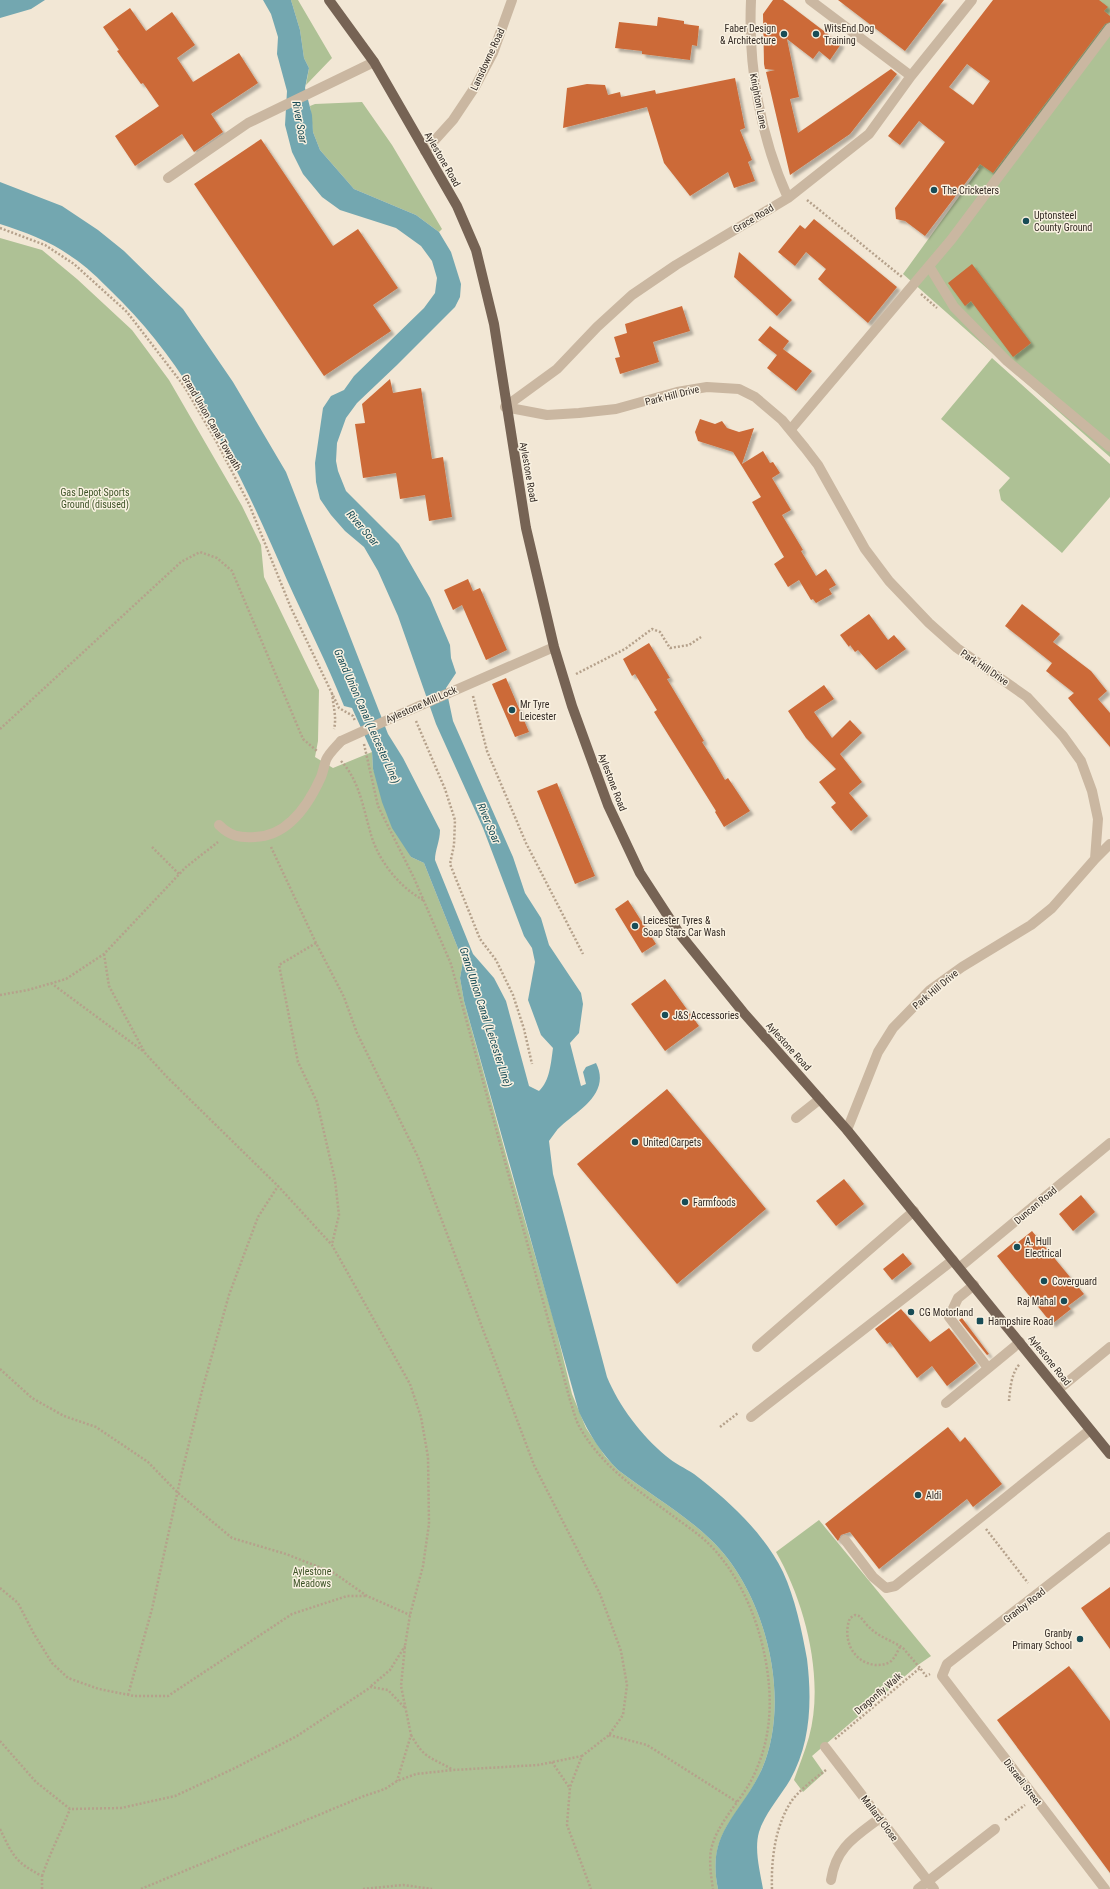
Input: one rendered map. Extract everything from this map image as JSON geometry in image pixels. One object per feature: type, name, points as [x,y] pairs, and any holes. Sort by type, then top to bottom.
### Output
[{"type":"main road","name":"Aylestone Road","points":[[329,0],[374,62],[457,206],[476,250],[494,324],[505,407],[526,528],[554,647],[572,706],[608,805],[640,872],[679,933],[743,1012],[847,1130],[1110,1454]]},
{"type":"street","name":"Lansdowne Road","points":[[425,151],[454,120],[475,87],[493,53],[512,0]]},
{"type":"street","name":"Knighton Lane","points":[[751,0],[751,61],[759,109],[776,171],[788,198]]},
{"type":"street","points":[[810,0],[911,76]]},
{"type":"street","name":"Grace Road","points":[[505,407],[557,369],[597,327],[632,294],[676,265],[788,198],[869,134],[911,76],[972,0]]},
{"type":"street","points":[[791,429],[929,266],[1110,28]]},
{"type":"street","points":[[168,178],[248,123],[374,62]]},
{"type":"street","points":[[929,266],[954,307],[1007,361],[1110,447]]},
{"type":"street","name":"Park Hill Drive","points":[[505,407],[547,415],[579,413],[616,409],[677,392],[707,387],[739,389],[755,397],[791,429],[818,465],[865,549],[889,581],[929,623],[957,648],[1027,697],[1063,736],[1081,761],[1092,791],[1098,820],[1095,859],[1052,908],[1031,925],[962,967],[930,990],[893,1028],[878,1052],[847,1130]]},
{"type":"street","name":"Aylestone Mill Lock","points":[[228,834],[245,838],[267,837],[289,825],[304,809],[321,777],[329,755],[341,741],[454,689],[554,647]]},
{"type":"street","points":[[219,825],[228,834]]},
{"type":"street","points":[[1095,859],[1110,844]]},
{"type":"street","points":[[796,1118],[820,1099]]},
{"type":"street","name":"Duncan Road","points":[[751,1417],[956,1264],[1110,1143]]},
{"type":"street","points":[[757,1347],[914,1211]]},
{"type":"street","points":[[974,1285],[958,1298],[949,1317],[988,1368]]},
{"type":"street","points":[[946,1403],[1020,1342]]},
{"type":"street","points":[[1059,1390],[1110,1347]]},
{"type":"street","points":[[845,1540],[873,1577],[886,1588],[895,1586],[1090,1430]]},
{"type":"street","name":"Granby Road","points":[[942,1676],[948,1664],[1110,1537]]},
{"type":"street","name":"Disraeli Street","points":[[942,1676],[1105,1889]]},
{"type":"street","name":"Mallard Close","points":[[825,1747],[931,1885]]},
{"type":"street","points":[[831,1880],[833,1867],[839,1854],[855,1838],[880,1818]]},
{"type":"street","points":[[918,1889],[931,1885],[995,1829]]},
{"type":"path","name":"Grand Union Canal Towpath","points":[[0,228],[45,245],[74,264],[127,312],[180,380],[216,441],[249,504],[291,608],[339,708],[353,716],[356,722]]},
{"type":"path","points":[[0,729],[181,562],[200,552],[217,558],[232,571],[303,739],[345,766],[356,785],[375,847],[382,860],[403,885],[414,895],[424,901]]},
{"type":"path","points":[[582,672],[625,649],[652,630],[660,632],[670,648],[689,645],[700,637]]},
{"type":"path","points":[[470,682],[487,751],[526,843],[583,954]]},
{"type":"path","points":[[329,755],[336,718],[332,706],[332,691]]},
{"type":"path","points":[[416,707],[455,820],[454,845],[450,864],[480,939],[496,960],[513,995],[524,1029],[532,1064]]},
{"type":"path","points":[[363,741],[378,806],[424,901],[451,964],[568,1393],[579,1425],[594,1449],[607,1465],[709,1544],[729,1568],[746,1596],[756,1624],[765,1656],[771,1692],[770,1724],[763,1752],[752,1778],[719,1832],[711,1849],[710,1870],[713,1889]]},
{"type":"path","points":[[0,995],[66,979],[104,954],[180,874],[228,834]]},
{"type":"path","points":[[141,1889],[364,1796],[385,1789],[397,1781],[416,1774],[453,1770],[538,1765],[582,1756],[609,1735],[622,1715],[627,1685],[621,1650],[600,1594],[534,1465],[418,1157],[357,1033],[344,996],[316,943],[267,837]]},
{"type":"path","points":[[152,847],[180,874]]},
{"type":"path","points":[[316,943],[279,965],[298,1062],[317,1102],[335,1180],[339,1215],[332,1245]]},
{"type":"path","points":[[104,954],[109,986],[145,1053]]},
{"type":"path","points":[[51,983],[145,1053],[167,1077],[278,1186],[332,1245],[410,1384],[421,1417],[428,1457],[429,1524],[423,1566],[410,1615],[405,1646],[402,1686],[411,1735],[420,1750],[434,1761],[453,1770]]},
{"type":"path","points":[[128,1695],[152,1609],[203,1387],[229,1295],[258,1217],[278,1186]]},
{"type":"path","points":[[1009,1401],[1011,1387],[1017,1367],[1031,1355]]},
{"type":"path","points":[[0,1369],[32,1398],[64,1416],[96,1427],[148,1462],[178,1493],[232,1538],[286,1554],[334,1573],[367,1596],[410,1615]]},
{"type":"path","points":[[978,1520],[1037,1595]]},
{"type":"path","points":[[0,1588],[18,1603],[34,1634],[52,1663],[68,1678],[99,1689],[128,1695],[168,1696],[292,1614],[347,1596],[367,1596]]},
{"type":"path","points":[[900,1647],[894,1658],[883,1665],[869,1664],[862,1661],[851,1649],[848,1641],[848,1623],[850,1618],[855,1615],[859,1616],[869,1628],[900,1647],[912,1657],[926,1676],[932,1673],[942,1676]]},
{"type":"path","points":[[0,1741],[36,1782],[70,1809],[120,1808],[175,1796],[297,1736],[371,1687],[390,1670],[405,1646]]},
{"type":"path","name":"Dragonfly Walk","points":[[825,1747],[920,1668]]},
{"type":"path","points":[[371,1687],[388,1690],[406,1708]]},
{"type":"path","points":[[397,1781],[411,1735]]},
{"type":"path","points":[[609,1735],[647,1744],[737,1802]]},
{"type":"path","points":[[582,1756],[570,1787],[567,1824],[591,1889]]},
{"type":"path","points":[[772,1889],[773,1857],[778,1836],[787,1811],[793,1800],[803,1788],[836,1761]]},
{"type":"path","points":[[552,1762],[570,1787]]},
{"type":"path","points":[[995,1829],[1034,1797]]},
{"type":"path","points":[[42,1889],[42,1876],[52,1848],[62,1830],[70,1809]]},
{"type":"path","points":[[0,1829],[10,1850],[23,1866],[42,1876]]},
{"type":"path","points":[[363,1889],[403,1887],[432,1889]]},
{"type":"green space","points":[[291,0],[298,0],[332,58],[306,85],[309,68],[304,58],[300,30]]},
{"type":"green space","name":"Uptonsteel County Ground","points":[[1082,0],[1110,0],[1110,457],[903,274],[979,169],[962,155]]},
{"type":"green space","points":[[362,102],[392,145],[442,229],[439,232],[416,215],[354,189],[320,150],[313,132],[310,106],[315,104]]},
{"type":"green space","name":"Aylestone Meadows","points":[[0,238],[42,250],[77,279],[132,330],[169,380],[242,506],[261,545],[264,577],[319,690],[318,741],[315,757],[333,768],[372,752],[373,769],[411,857],[424,863],[463,961],[460,978],[464,1001],[508,1162],[554,1321],[572,1394],[586,1428],[605,1456],[618,1470],[677,1512],[710,1539],[730,1561],[746,1587],[759,1617],[768,1648],[774,1681],[774,1713],[770,1743],[761,1771],[753,1787],[727,1826],[721,1839],[717,1853],[716,1869],[718,1889],[0,1889]]},
{"type":"green space","points":[[992,358],[1110,464],[1110,497],[1062,553],[1001,500],[999,490],[1010,478],[941,419]]},
{"type":"green space","points":[[819,1520],[931,1656],[918,1665],[812,1756],[824,1773],[803,1792],[794,1780],[809,1737],[813,1714],[815,1691],[813,1666],[809,1642],[796,1594],[776,1552]]},
{"type":"water","points":[[0,0],[45,0],[31,9],[0,18]]},
{"type":"water","points":[[263,0],[291,0],[300,30],[304,58],[309,68],[305,88],[312,115],[313,132],[320,150],[354,189],[416,215],[439,232],[451,252],[461,284],[460,297],[455,307],[357,403],[346,418],[337,443],[336,461],[338,471],[346,491],[399,544],[430,598],[450,645],[451,658],[456,673],[446,688],[453,721],[513,857],[525,893],[541,918],[549,945],[581,993],[583,1004],[579,1033],[570,1043],[581,1086],[586,1084],[583,1072],[586,1067],[596,1063],[600,1074],[599,1083],[591,1100],[559,1128],[549,1141],[553,1174],[607,1377],[624,1409],[648,1439],[669,1459],[694,1474],[720,1495],[744,1518],[766,1544],[783,1572],[795,1604],[809,1674],[808,1721],[806,1736],[797,1766],[790,1780],[765,1818],[759,1832],[757,1853],[763,1889],[718,1889],[716,1869],[717,1853],[721,1839],[727,1826],[761,1771],[770,1743],[774,1713],[774,1681],[768,1648],[759,1617],[746,1587],[730,1561],[700,1530],[618,1470],[596,1443],[579,1412],[464,1001],[460,978],[463,961],[424,863],[411,857],[392,828],[382,802],[373,769],[372,752],[352,708],[344,706],[324,658],[252,502],[213,426],[191,390],[167,355],[141,322],[97,277],[64,251],[28,234],[0,224],[0,182],[62,206],[98,230],[124,251],[183,309],[233,382],[286,472],[388,734],[403,758],[440,830],[435,860],[473,954],[494,978],[506,1001],[529,1086],[539,1091],[543,1087],[548,1077],[553,1048],[541,1035],[528,1000],[535,962],[532,948],[524,936],[483,828],[436,724],[398,616],[378,571],[364,547],[345,531],[331,515],[320,499],[316,482],[315,463],[323,408],[331,396],[344,390],[354,376],[424,308],[435,293],[437,278],[432,261],[421,246],[396,228],[340,210],[322,197],[303,174],[292,152],[285,125],[287,91],[277,54],[278,37],[271,14]]},
{"type":"building","points":[[773,0],[783,0],[841,44],[830,60],[819,51],[813,59],[787,39],[799,97],[790,99],[798,133],[891,69],[897,74],[850,134],[790,175],[766,72],[775,70],[765,69],[764,64],[763,14]]},
{"type":"building","points":[[838,0],[944,0],[905,51]]},
{"type":"building","points":[[993,0],[1099,0],[1108,7],[1104,11],[1110,16],[1110,22],[1105,24],[993,173],[980,164],[925,236],[905,221],[896,219],[895,208],[945,142],[919,121],[900,145],[888,136]],"holes":[[[967,64],[990,81],[973,105],[949,87]]]},
{"type":"building","points":[[130,8],[146,31],[172,12],[195,45],[177,58],[193,82],[239,53],[258,83],[211,114],[223,132],[194,152],[182,134],[135,166],[115,136],[159,106],[143,83],[141,84],[117,51],[119,50],[103,27]]},
{"type":"building","points":[[658,17],[684,21],[684,24],[699,26],[697,46],[692,45],[690,60],[642,54],[642,51],[615,48],[619,22],[657,26]]},
{"type":"building","points":[[735,78],[745,128],[740,130],[752,160],[748,162],[755,181],[734,188],[728,172],[690,196],[664,163],[647,107],[563,128],[567,88],[587,84],[605,85],[608,95],[620,92],[621,97],[655,90],[656,94]]},
{"type":"building","points":[[261,139],[333,246],[358,229],[398,288],[373,305],[391,331],[324,376],[194,184]]},
{"type":"building","points":[[814,219],[897,287],[868,323],[818,279],[826,269],[806,252],[795,266],[778,252],[800,225],[805,229]]},
{"type":"building","points":[[739,252],[792,300],[777,316],[734,277]]},
{"type":"building","points":[[972,264],[1031,343],[1013,357],[971,301],[965,306],[948,283]]},
{"type":"building","points":[[682,306],[690,331],[653,342],[659,362],[620,374],[615,358],[620,357],[614,337],[627,333],[625,324]]},
{"type":"building","points":[[770,326],[789,341],[783,349],[812,371],[796,391],[767,368],[777,355],[758,340]]},
{"type":"building","points":[[390,379],[393,393],[421,388],[432,459],[443,457],[452,517],[429,521],[425,495],[400,499],[396,473],[363,478],[355,424],[365,423],[362,404]]},
{"type":"building","points":[[700,419],[715,424],[722,421],[727,428],[739,432],[754,428],[742,464],[763,451],[770,463],[773,462],[780,473],[772,478],[791,510],[782,515],[803,550],[801,551],[816,576],[826,569],[836,585],[829,589],[832,594],[816,603],[813,599],[811,600],[799,580],[788,587],[774,564],[784,557],[752,502],[761,497],[733,452],[698,441],[695,432]]},
{"type":"building","points":[[468,579],[473,591],[480,588],[507,650],[486,660],[462,605],[453,610],[444,590]]},
{"type":"building","points":[[1022,604],[1060,634],[1053,642],[1091,671],[1107,691],[1098,699],[1110,713],[1110,747],[1068,698],[1074,693],[1046,671],[1052,663],[1005,626]]},
{"type":"building","points":[[869,614],[888,640],[894,635],[906,649],[876,670],[858,650],[855,652],[850,645],[849,647],[840,635]]},
{"type":"building","points":[[649,643],[670,678],[667,679],[704,741],[702,742],[725,780],[728,778],[750,811],[724,827],[715,812],[716,811],[654,712],[657,710],[635,674],[632,676],[623,659]]},
{"type":"building","name":"Mr Tyre Leicester","points":[[506,678],[529,732],[515,737],[492,684]]},
{"type":"building","points":[[824,685],[834,699],[814,712],[832,738],[850,720],[862,733],[840,754],[862,782],[849,793],[868,816],[851,831],[831,807],[836,803],[819,782],[836,769],[806,738],[788,711]]},
{"type":"building","points":[[557,783],[595,876],[575,884],[537,791]]},
{"type":"building","name":"Leicester Tyres & Soap Stars Car Wash","points":[[628,900],[656,944],[642,953],[615,909]]},
{"type":"building","name":"J&S Accessories","points":[[665,979],[699,1026],[665,1051],[631,1004]]},
{"type":"building","name":"Farmfoods","points":[[667,1089],[766,1209],[677,1284],[577,1164]]},
{"type":"building","points":[[844,1179],[864,1204],[836,1226],[816,1201]]},
{"type":"building","points":[[1081,1195],[1095,1212],[1073,1231],[1059,1214]]},
{"type":"building","points":[[1032,1231],[1084,1294],[1068,1306],[1071,1309],[1052,1324],[997,1256],[1015,1241],[1017,1243]]},
{"type":"building","points":[[903,1253],[912,1264],[892,1280],[883,1269]]},
{"type":"building","points":[[901,1309],[930,1342],[949,1328],[976,1363],[947,1386],[932,1366],[917,1378],[890,1342],[887,1344],[875,1329]]},
{"type":"building","points":[[962,1318],[989,1354],[987,1355],[959,1320]]},
{"type":"building","name":"Aldi","points":[[948,1427],[960,1442],[965,1437],[1002,1484],[973,1507],[967,1499],[879,1569],[850,1532],[841,1535],[838,1541],[825,1524]]},
{"type":"building","points":[[1110,1587],[1110,1649],[1081,1608]]},
{"type":"building","points":[[1069,1666],[1110,1721],[1110,1873],[997,1720]]},
{"type":"place","name":"Faber Design & Architecture","points":[[784,34]]},
{"type":"place","name":"WitsEnd Dog Training","points":[[816,34]]},
{"type":"place","name":"The Cricketers","points":[[934,190]]},
{"type":"place","name":"Uptonsteel County Ground","points":[[1026,221]]},
{"type":"place","name":"Mr Tyre Leicester","points":[[512,710]]},
{"type":"place","name":"Leicester Tyres & Soap Stars Car Wash","points":[[635,926]]},
{"type":"place","name":"J&S Accessories","points":[[665,1015]]},
{"type":"place","name":"United Carpets","points":[[635,1142]]},
{"type":"place","name":"Farmfoods","points":[[685,1202]]},
{"type":"place","name":"A. Hull Electrical","points":[[1017,1247]]},
{"type":"place","name":"Coverguard","points":[[1044,1281]]},
{"type":"place","name":"Raj Mahal","points":[[1064,1301]]},
{"type":"place","name":"CG Motorland","points":[[911,1312]]},
{"type":"place","name":"Hampshire Road","points":[[980,1321]]},
{"type":"place","name":"Aldi","points":[[918,1495]]},
{"type":"place","name":"Granby Primary School","points":[[1080,1639]]},
{"type":"water label","name":"River Soar","points":[[300,122]]},
{"type":"water label","name":"River Soar","points":[[363,528]]},
{"type":"water label","name":"Grand Union Canal (Leicester Line)","points":[[367,716]]},
{"type":"water label","name":"River Soar","points":[[489,823]]},
{"type":"water label","name":"Grand Union Canal (Leicester Line)","points":[[486,1017]]},
{"type":"park label","name":"Gas Depot Sports Ground (disused)","points":[[95,498]]}]
